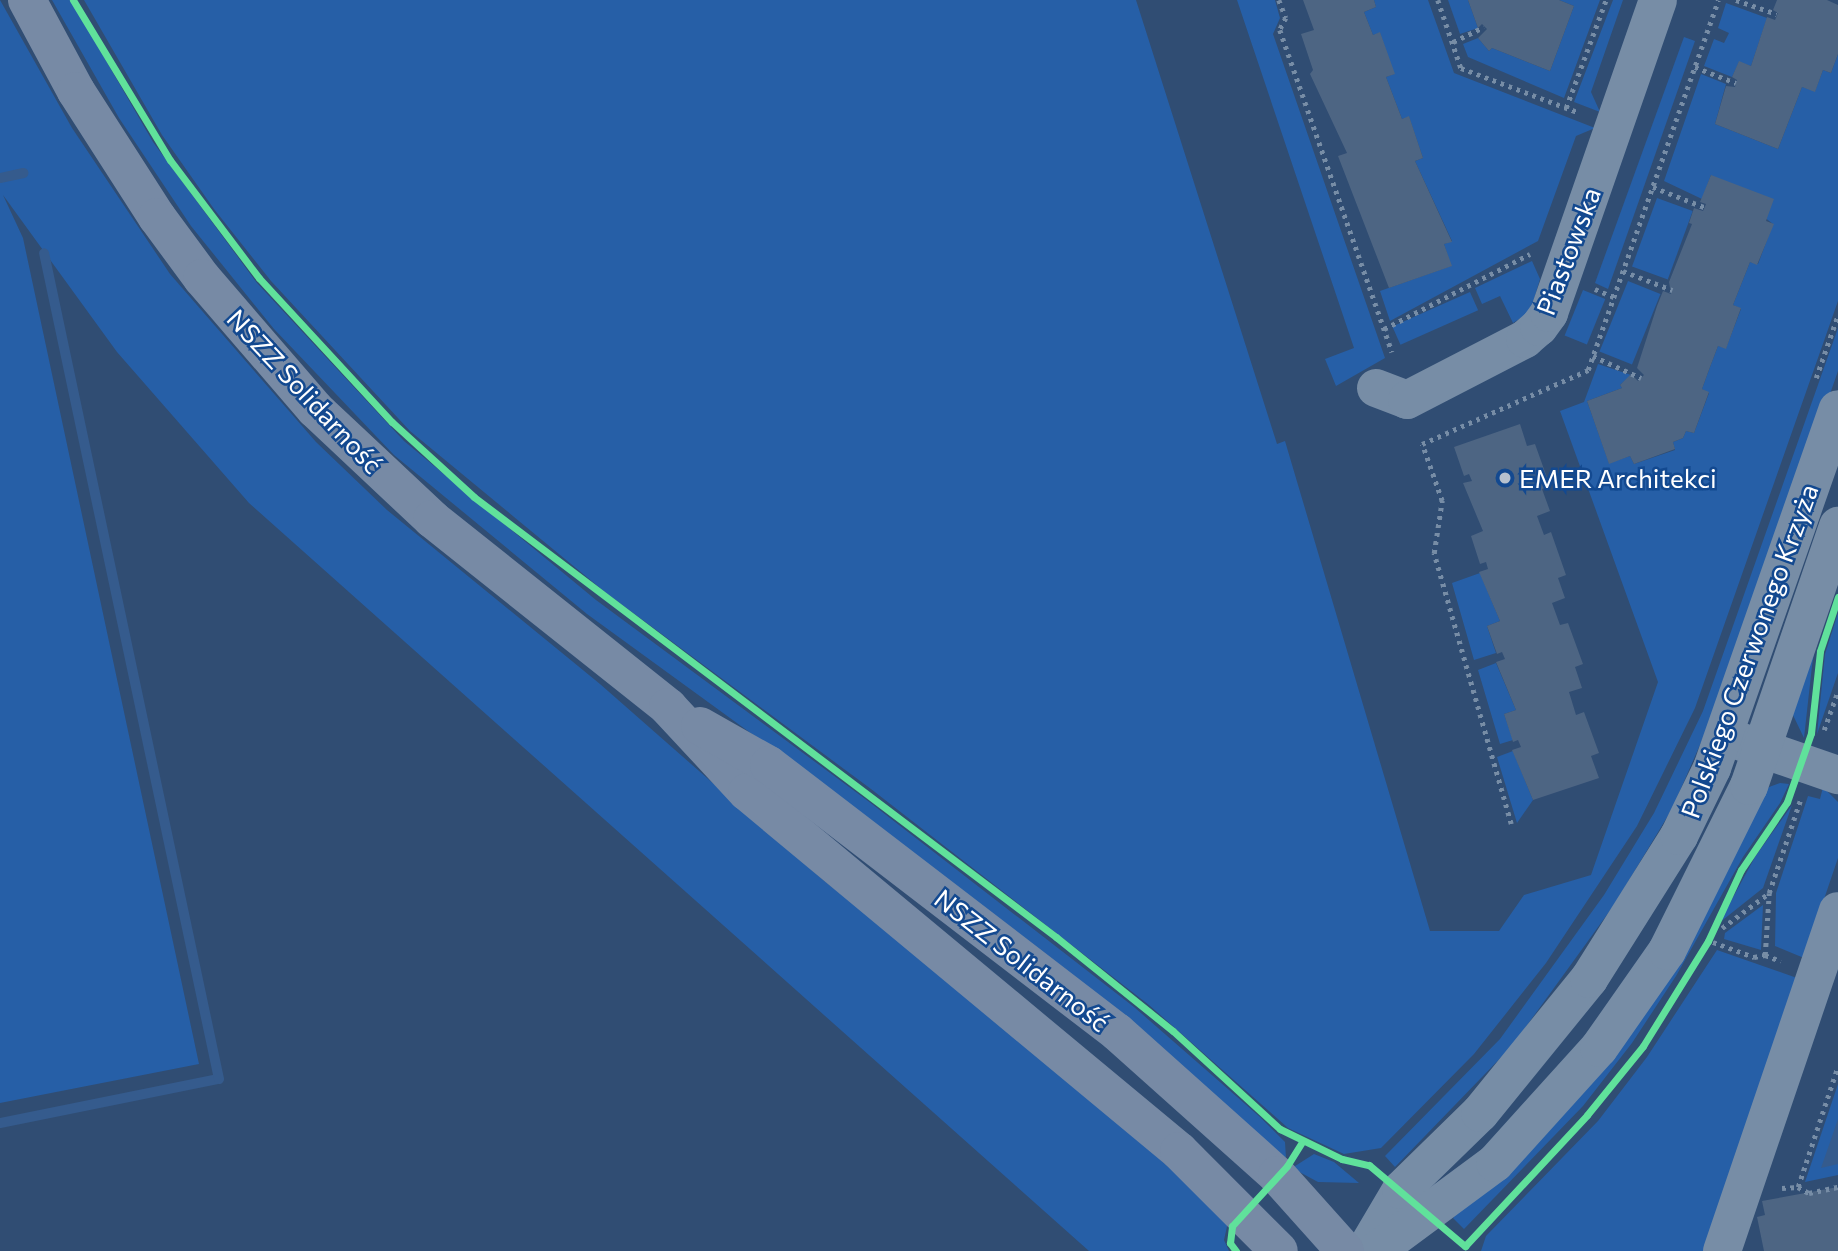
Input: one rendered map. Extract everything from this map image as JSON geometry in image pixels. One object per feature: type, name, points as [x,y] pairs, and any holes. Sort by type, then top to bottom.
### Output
[{"type":"main road","name":"NSZZ Solidarność","points":[[27,0],[76,91],[158,217],[273,363],[432,519],[668,708],[747,792],[950,965],[1097,1080],[1180,1151],[1279,1251]]},
{"type":"main road","name":"NSZZ Solidarność","points":[[668,708],[769,765],[1117,1032],[1277,1175],[1345,1251]]},
{"type":"street","name":"Piastowska","points":[[1415,396],[1525,340],[1549,313],[1658,0]]},
{"type":"street","points":[[1376,388],[1407,400],[1415,396]]},
{"type":"street","name":"Polskiego Czerwonego Krzyża","points":[[1365,1251],[1401,1190],[1480,1113],[1590,979],[1679,836],[1723,736],[1825,400]]},
{"type":"street","name":"Polskiego Czerwonego Krzyża","points":[[1376,1251],[1494,1163],[1599,1048],[1667,951],[1698,896],[1761,749],[1838,526]]},
{"type":"street","points":[[1723,736],[1825,770]]},
{"type":"street","points":[[1722,1251],[1838,911]]},
{"type":"path","points":[[1279,0],[1286,18],[1280,30],[1384,329],[1415,396]]},
{"type":"path","points":[[1438,0],[1461,68],[1614,126]]},
{"type":"path","points":[[1566,108],[1606,0]]},
{"type":"path","points":[[1736,0],[1777,14]]},
{"type":"path","points":[[1453,42],[1484,27]]},
{"type":"path","points":[[1695,67],[1736,83]]},
{"type":"path","points":[[1653,186],[1704,208]]},
{"type":"path","points":[[1384,329],[1535,251],[1566,262]]},
{"type":"path","points":[[1623,271],[1672,290]]},
{"type":"path","points":[[1825,400],[1838,315]]},
{"type":"path","points":[[1593,356],[1641,378]]},
{"type":"path","points":[[1422,444],[1442,501],[1434,554],[1511,824]]},
{"type":"path","points":[[1765,955],[1769,893],[1825,770],[1838,691]]},
{"type":"path","points":[[1709,941],[1769,893]]},
{"type":"path","points":[[1709,941],[1714,920]]},
{"type":"path","points":[[1709,941],[1754,957],[1765,955],[1782,961]]},
{"type":"path","points":[[1798,1187],[1809,1193],[1838,1187]]},
{"type":"shaded area","points":[[0,0],[72,128],[170,274],[316,442],[387,510],[600,684],[822,879],[1060,1067],[1228,1222],[1224,1240],[1229,1251],[1089,1251],[249,503],[117,352],[3,195],[23,238],[199,1064],[0,1103]]},
{"type":"shaded area","points":[[52,0],[71,0],[153,142],[257,283],[404,441],[596,600],[868,801],[1134,1007],[1260,1117],[1285,1142],[1286,1158],[859,812],[587,614],[394,455],[274,329],[191,226],[119,118]]},
{"type":"shaded area","points":[[84,0],[1136,0],[1277,444],[1285,441],[1430,931],[1499,931],[1524,895],[1591,875],[1658,682],[1560,411],[1584,402],[1598,364],[1631,375],[1620,385],[1622,388],[1587,401],[1609,463],[1630,456],[1634,464],[1675,450],[1673,442],[1683,438],[1686,431],[1694,433],[1709,393],[1702,389],[1710,367],[1718,346],[1726,348],[1741,309],[1733,305],[1750,262],[1758,264],[1773,224],[1711,175],[1702,199],[1664,181],[1701,74],[1726,84],[1715,124],[1778,149],[1802,87],[1815,91],[1823,70],[1831,73],[1838,54],[1838,301],[1695,708],[1637,826],[1546,963],[1474,1054],[1381,1148],[1344,1154],[1288,1128],[1149,1005],[871,789],[605,592],[410,431],[271,281],[214,209],[162,135]]},
{"type":"shaded area","points":[[1237,0],[1275,0],[1280,18],[1273,34],[1385,358],[1336,386],[1325,359],[1354,348]]},
{"type":"shaded area","points":[[1374,0],[1428,0],[1454,73],[1595,128],[1576,136],[1538,241],[1390,321],[1380,291],[1451,266],[1444,244],[1452,241],[1415,161],[1423,158],[1409,117],[1402,119],[1386,77],[1394,74],[1380,33],[1373,35],[1364,12],[1376,7]]},
{"type":"shaded area","points":[[1448,0],[1468,0],[1478,28],[1460,34]]},
{"type":"shaded area","points":[[1559,0],[1600,0],[1564,98],[1468,57],[1463,44],[1478,38],[1489,51],[1492,48],[1550,71],[1574,6]]},
{"type":"shaded area","points":[[1613,0],[1623,0],[1591,92],[1600,112],[1574,102]]},
{"type":"shaded area","points":[[1726,3],[1767,18],[1751,66],[1739,62],[1732,77],[1704,66],[1714,39],[1724,43],[1729,33],[1718,28]]},
{"type":"shaded area","points":[[1684,37],[1695,41],[1608,289],[1595,283]]},
{"type":"shaded area","points":[[1657,198],[1693,211],[1668,280],[1632,267]]},
{"type":"shaded area","points":[[1532,261],[1540,279],[1532,306],[1524,316],[1513,323],[1500,296],[1482,304],[1475,288]]},
{"type":"shaded area","points":[[1628,281],[1660,294],[1632,365],[1600,351]]},
{"type":"shaded area","points":[[1583,290],[1605,299],[1587,344],[1565,335]]},
{"type":"shaded area","points":[[1470,292],[1478,310],[1400,345],[1392,327]]},
{"type":"shaded area","points":[[1838,328],[1838,371],[1740,653],[1672,809],[1614,905],[1512,1046],[1395,1167],[1385,1156],[1500,1039],[1604,895],[1654,813],[1703,711]]},
{"type":"shaded area","points":[[1480,573],[1500,621],[1487,626],[1496,653],[1474,660],[1452,583]]},
{"type":"shaded area","points":[[1838,613],[1838,673],[1817,734],[1825,654]]},
{"type":"shaded area","points":[[1814,653],[1812,666],[1804,738],[1791,711]]},
{"type":"shaded area","points":[[1496,663],[1516,710],[1504,714],[1513,740],[1500,744],[1478,670]]},
{"type":"shaded area","points":[[1513,751],[1533,800],[1517,823],[1497,757]]},
{"type":"shaded area","points":[[1780,783],[1789,784],[1780,803],[1743,857],[1676,976],[1632,1043],[1583,1106],[1464,1229],[1453,1218],[1769,787]]},
{"type":"shaded area","points":[[1823,787],[1838,802],[1838,858],[1804,958],[1775,946],[1776,893],[1808,796],[1820,799]]},
{"type":"shaded area","points":[[1792,805],[1763,888],[1719,923],[1755,857]]},
{"type":"shaded area","points":[[1763,905],[1761,950],[1724,939],[1725,933]]},
{"type":"shaded area","points":[[1717,950],[1797,978],[1705,1251],[1481,1251],[1486,1236],[1598,1121],[1647,1057]]},
{"type":"shaded area","points":[[1838,1084],[1838,1175],[1805,1182]]},
{"type":"shaded area","points":[[1838,1119],[1838,1164],[1821,1168],[1828,1148]]},
{"type":"shaded area","points":[[1314,1154],[1334,1162],[1359,1183],[1318,1182],[1292,1168]]},
{"type":"building","points":[[1303,0],[1374,0],[1376,7],[1364,12],[1373,35],[1380,32],[1395,74],[1386,77],[1402,119],[1409,116],[1423,158],[1415,161],[1452,242],[1444,244],[1452,266],[1389,288],[1338,156],[1347,153],[1310,74],[1313,70],[1301,34],[1314,30]]},
{"type":"building","points":[[1468,0],[1559,0],[1574,6],[1550,71],[1492,48],[1489,51],[1478,38],[1487,29],[1482,24],[1478,28]]},
{"type":"building","points":[[1777,0],[1827,0],[1838,5],[1838,54],[1831,73],[1823,70],[1815,92],[1802,87],[1778,149],[1715,124],[1726,86],[1735,87],[1737,80],[1732,77],[1739,61],[1751,66],[1767,17],[1775,20],[1778,13],[1773,10]]},
{"type":"building","points":[[1711,175],[1774,199],[1766,221],[1774,224],[1757,265],[1750,262],[1733,305],[1741,308],[1726,349],[1718,346],[1710,367],[1702,389],[1709,392],[1694,433],[1686,431],[1683,438],[1673,442],[1675,449],[1634,464],[1630,456],[1609,464],[1587,401],[1622,388],[1620,385],[1631,374],[1638,381],[1644,375],[1637,368],[1657,306],[1663,291],[1671,294],[1669,282],[1692,224],[1689,223],[1694,208],[1703,211],[1706,204],[1700,202]]},
{"type":"building","points":[[1520,424],[1527,446],[1535,444],[1550,486],[1542,489],[1550,511],[1537,516],[1544,535],[1551,532],[1566,575],[1558,578],[1565,598],[1552,603],[1560,625],[1568,623],[1583,664],[1575,667],[1582,688],[1569,692],[1576,715],[1584,712],[1599,753],[1591,756],[1599,778],[1533,800],[1512,750],[1521,747],[1518,740],[1513,742],[1504,714],[1516,710],[1496,662],[1505,659],[1502,652],[1497,654],[1487,626],[1500,621],[1479,572],[1488,569],[1486,562],[1480,564],[1471,536],[1483,531],[1463,483],[1472,481],[1469,474],[1464,476],[1454,447]]},
{"type":"building","points":[[1838,1187],[1838,1251],[1764,1251],[1757,1217],[1765,1215],[1762,1201]]},
{"type":"waterway","points":[[0,178],[23,173]]},
{"type":"waterway","points":[[0,1123],[219,1079],[44,253]]},
{"type":"cycle path","points":[[73,0],[170,160],[259,278],[392,422],[474,497],[1056,937],[1173,1031],[1280,1129],[1342,1159],[1369,1165],[1465,1246],[1587,1115],[1643,1046],[1708,941],[1741,870],[1787,802],[1811,733],[1820,651],[1838,597]]},
{"type":"cycle path","points":[[1236,1251],[1230,1243],[1232,1226],[1287,1166],[1302,1142]]},
{"type":"place","name":"EMER Architekci","points":[[1505,478]]}]
